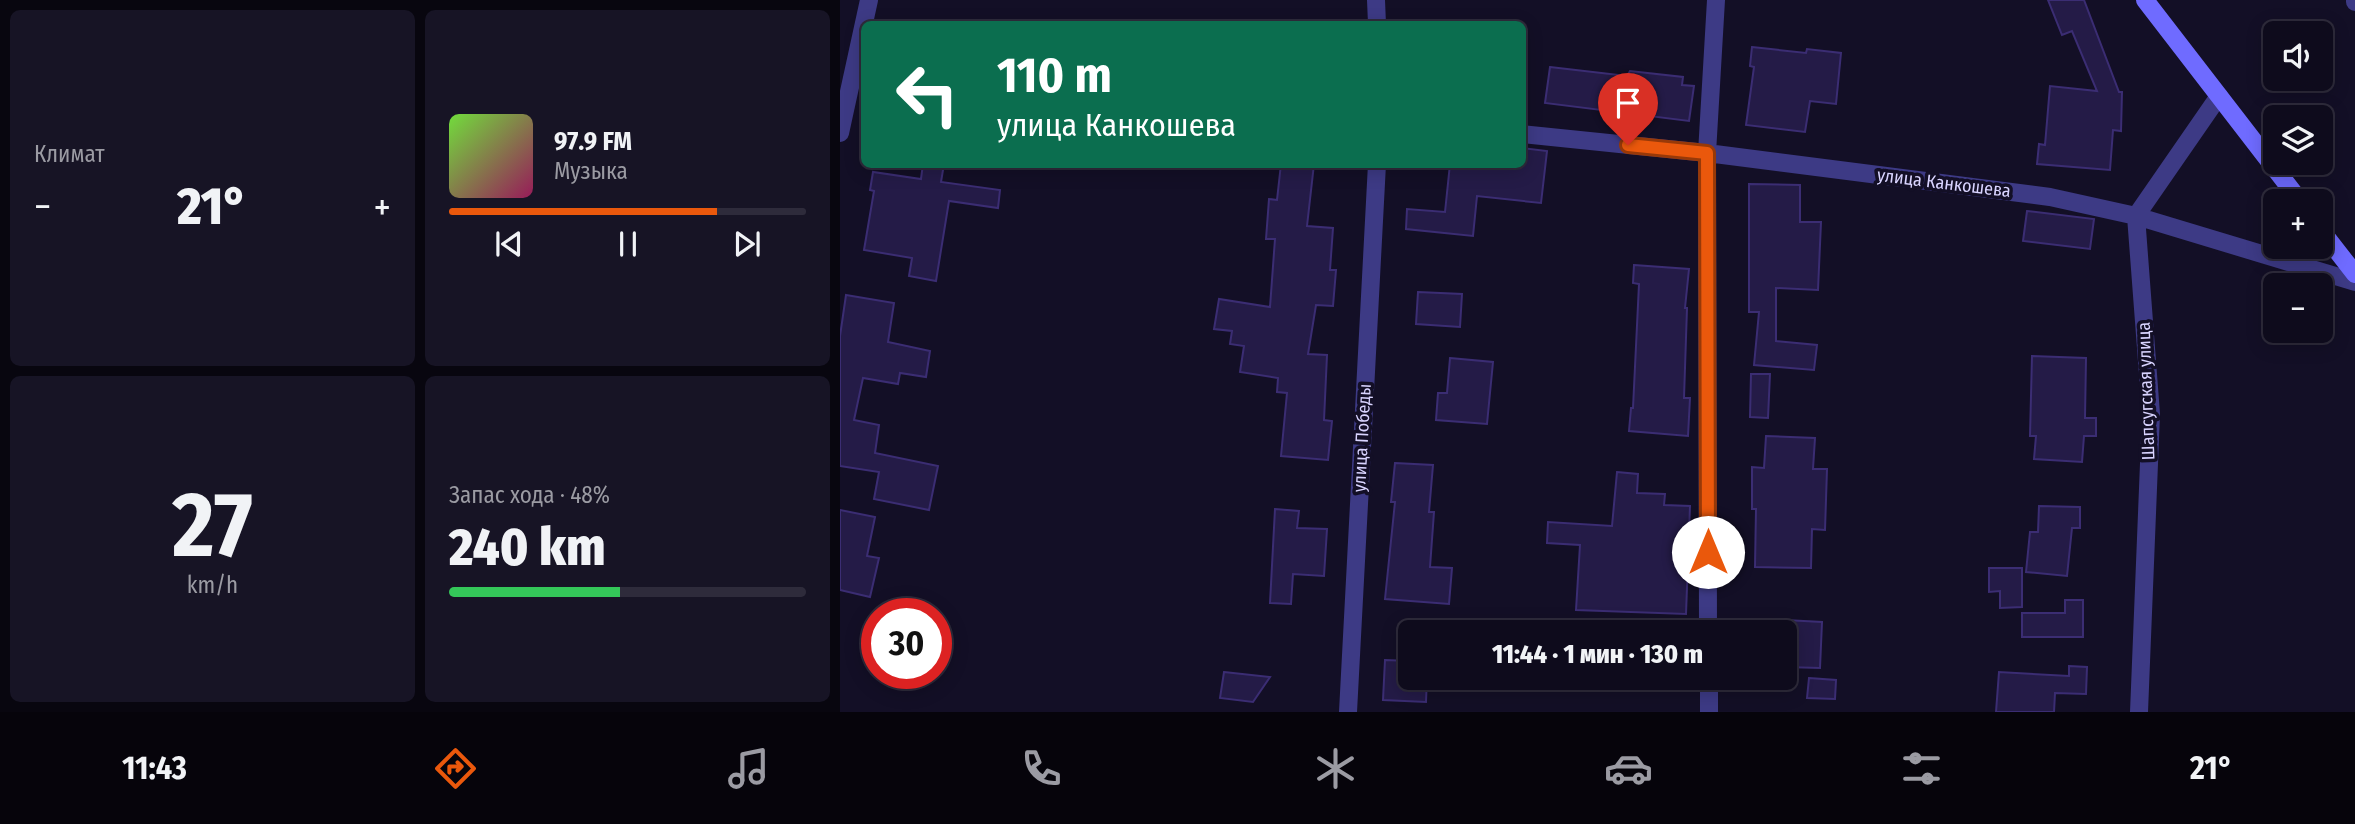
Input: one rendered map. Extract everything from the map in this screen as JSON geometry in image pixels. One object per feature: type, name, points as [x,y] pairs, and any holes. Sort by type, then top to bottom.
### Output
[{"type":"street","points":[[866,21],[869,0]]},
{"type":"street","points":[[1376,0],[1377,21]]},
{"type":"street","points":[[1708,620],[1707,153],[1716,0]]},
{"type":"street","points":[[2145,0],[2291,189]]},
{"type":"street","points":[[840,45],[861,50],[840,133]]},
{"type":"street","points":[[2136,216],[2219,96]]},
{"type":"street","name":"улица Канкошева","points":[[1526,134],[1707,153],[2050,197],[2136,216],[2355,282]]},
{"type":"street","name":"улица Победы","points":[[1348,712],[1377,168]]},
{"type":"street","name":"Шапсугская улица","points":[[2136,216],[2151,414],[2139,712]]},
{"type":"street","points":[[2333,246],[2355,274]]},
{"type":"street","points":[[1709,690],[1709,712]]},
{"type":"building","points":[[2048,0],[2084,0],[2119,92],[2122,92],[2121,131],[2113,130],[2110,170],[2037,164],[2039,144],[2045,145],[2050,86],[2097,91],[2072,31],[2062,35]]},
{"type":"building","points":[[1752,47],[1806,53],[1807,49],[1841,53],[1836,104],[1810,101],[1805,132],[1746,125],[1754,67],[1750,66]]},
{"type":"building","points":[[1550,67],[1627,76],[1630,71],[1683,77],[1682,85],[1694,86],[1689,121],[1545,103]]},
{"type":"building","points":[[1526,148],[1547,151],[1541,203],[1477,196],[1473,236],[1406,229],[1407,209],[1445,212],[1450,168],[1526,168]]},
{"type":"building","points":[[922,168],[943,168],[941,182],[1000,190],[998,208],[949,201],[936,281],[909,276],[912,258],[864,250],[874,191],[870,190],[873,172],[921,179]]},
{"type":"building","points":[[1281,168],[1314,168],[1307,226],[1333,228],[1330,270],[1336,270],[1333,306],[1316,305],[1308,354],[1327,355],[1324,420],[1332,421],[1328,460],[1281,456],[1287,393],[1277,392],[1278,378],[1240,372],[1244,346],[1230,344],[1232,331],[1214,329],[1219,299],[1270,307],[1275,239],[1266,239],[1269,199],[1277,200]]},
{"type":"building","points":[[1749,184],[1800,185],[1800,222],[1821,222],[1818,290],[1776,288],[1776,341],[1817,345],[1814,370],[1754,365],[1759,312],[1749,312]]},
{"type":"building","points":[[2027,211],[2094,219],[2090,249],[2023,241]]},
{"type":"building","points":[[1634,265],[1689,269],[1685,308],[1684,398],[1690,398],[1688,436],[1629,431],[1633,408],[1639,284],[1633,283]]},
{"type":"building","points":[[1418,292],[1462,294],[1460,327],[1416,324]]},
{"type":"building","points":[[846,295],[894,303],[888,342],[930,351],[926,377],[900,373],[898,384],[863,378],[854,420],[879,425],[875,453],[938,466],[929,510],[874,499],[879,472],[840,466],[840,336]]},
{"type":"building","points":[[2032,356],[2086,358],[2085,418],[2096,418],[2096,436],[2084,436],[2082,462],[2034,459],[2036,436],[2030,436]]},
{"type":"building","points":[[1450,358],[1493,362],[1487,424],[1436,420],[1438,393],[1447,393]]},
{"type":"building","points":[[1751,374],[1770,374],[1768,418],[1750,417]]},
{"type":"building","points":[[1766,436],[1815,438],[1813,469],[1827,469],[1825,530],[1812,529],[1811,568],[1755,567],[1756,509],[1752,509],[1752,467],[1764,468]]},
{"type":"building","points":[[1395,463],[1433,465],[1429,512],[1434,512],[1430,567],[1452,568],[1449,604],[1385,599],[1395,502],[1391,502]]},
{"type":"building","points":[[1617,472],[1638,474],[1637,493],[1665,494],[1664,505],[1690,506],[1686,614],[1576,610],[1580,545],[1547,543],[1548,522],[1612,526]]},
{"type":"building","points":[[2039,506],[2080,507],[2080,528],[2072,528],[2067,576],[2026,572],[2030,532],[2038,532]]},
{"type":"building","points":[[1275,509],[1299,511],[1297,528],[1327,529],[1324,576],[1293,574],[1291,604],[1270,603]]},
{"type":"building","points":[[840,510],[875,517],[867,556],[879,558],[870,597],[840,590]]},
{"type":"building","points":[[1989,568],[2022,568],[2022,607],[2000,608],[2000,591],[1989,592]]},
{"type":"building","points":[[2065,600],[2083,600],[2083,637],[2022,637],[2022,613],[2065,613]]},
{"type":"building","points":[[1797,621],[1822,622],[1820,668],[1797,667]]},
{"type":"building","points":[[1385,660],[1398,661],[1398,690],[1426,690],[1426,702],[1383,700]]},
{"type":"building","points":[[2069,666],[2087,667],[2086,694],[2055,693],[2054,712],[1996,712],[1999,672],[2069,676]]},
{"type":"building","points":[[1224,672],[1270,677],[1253,702],[1220,698]]},
{"type":"building","points":[[1809,678],[1836,680],[1835,699],[1807,698]]},
{"type":"route","points":[[1628,145],[1707,153],[1708,552]]}]
